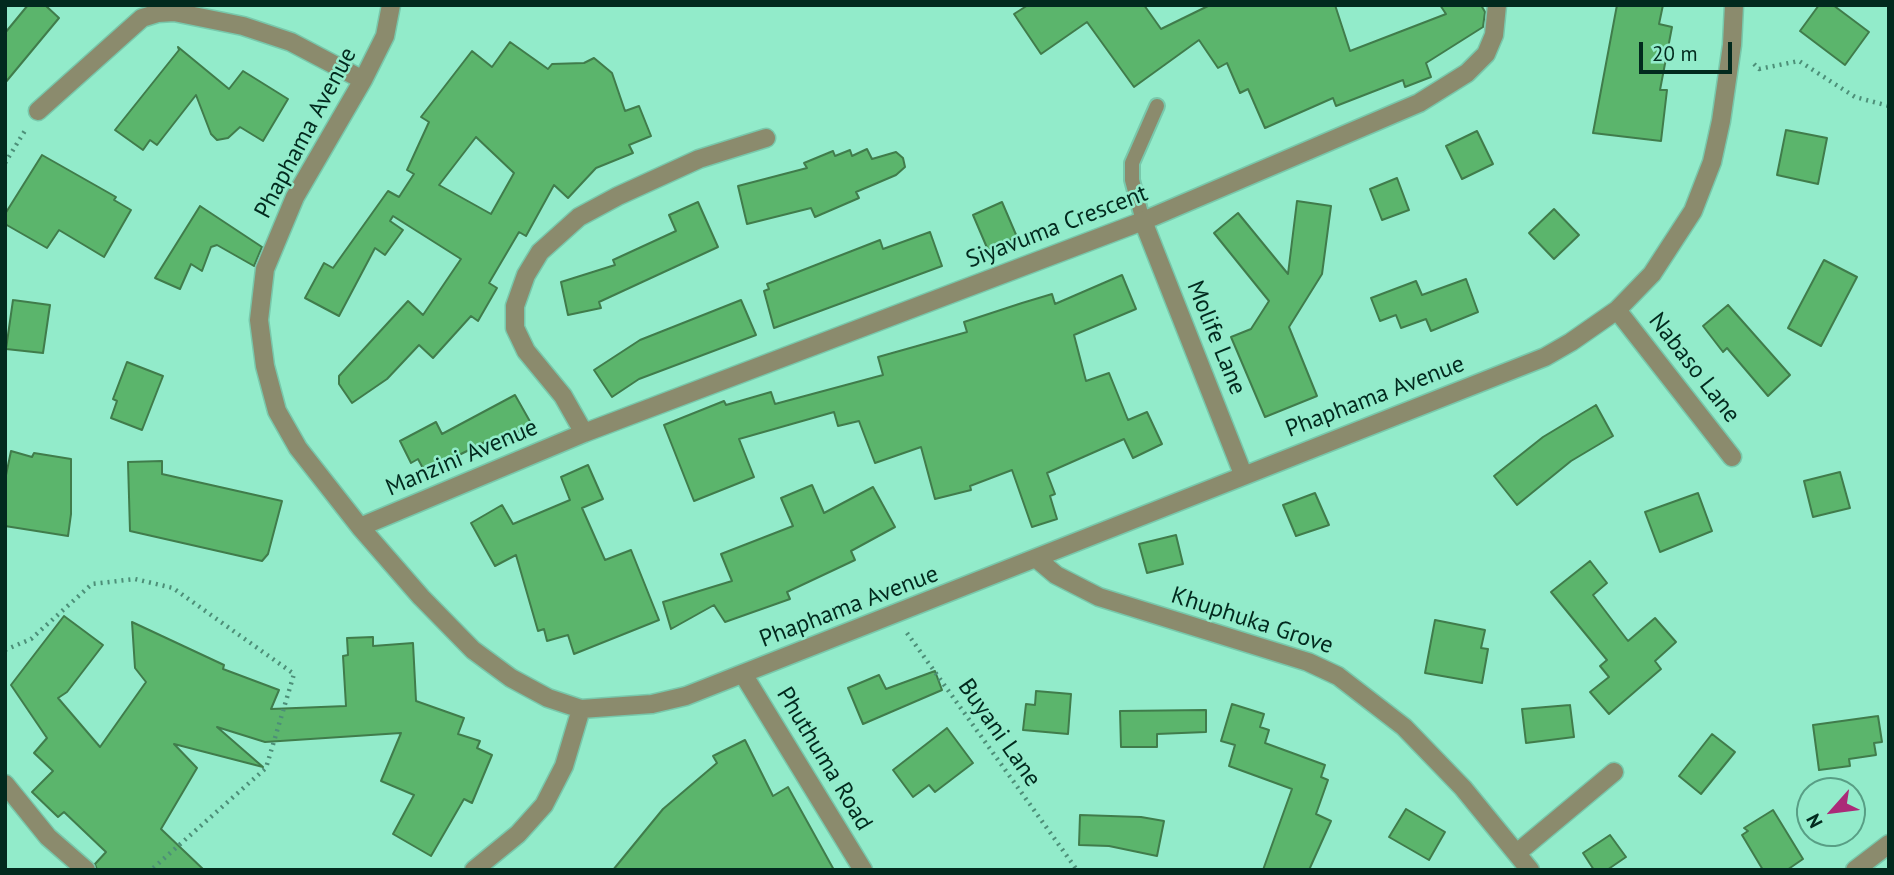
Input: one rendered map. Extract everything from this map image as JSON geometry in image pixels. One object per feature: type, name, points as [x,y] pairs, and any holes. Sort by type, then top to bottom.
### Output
[{"type":"street","name":"Phaphama Avenue","points":[[391,5],[385,36],[363,80],[295,197],[265,269],[259,320],[265,366],[277,411],[298,448],[360,527],[472,650],[511,678],[548,698],[582,709],[652,704],[686,696],[1545,357],[1617,310],[1652,274],[1693,211],[1712,162],[1732,45],[1734,5]]},
{"type":"street","name":"Siyavuma Crescent","points":[[584,433],[1143,221],[1419,103],[1444,89],[1486,54],[1494,35],[1497,5]]},
{"type":"street","points":[[38,111],[142,18],[158,13],[174,12],[291,41],[363,80]]},
{"type":"street","points":[[584,433],[563,396],[526,351],[515,328],[515,306],[526,275],[540,252],[579,217],[618,196],[699,159],[766,138]]},
{"type":"street","name":"Molife Lane","points":[[1143,221],[1243,474]]},
{"type":"street","name":"Nabaso Lane","points":[[1617,310],[1732,457]]},
{"type":"street","name":"Manzini Avenue","points":[[360,527],[584,433]]},
{"type":"street","name":"Khuphuka Grove","points":[[1037,559],[1056,575],[1099,597],[1308,662],[1338,676],[1404,727],[1530,870]]},
{"type":"street","name":"Phuthuma Road","points":[[743,674],[863,870]]},
{"type":"street","points":[[474,870],[518,834],[544,805],[564,766],[582,709]]},
{"type":"street","points":[[1517,853],[1614,772]]},
{"type":"street","points":[[5,784],[48,837],[86,870]]},
{"type":"street","points":[[1855,870],[1889,844]]},
{"type":"lane","points":[[1143,221],[1132,180],[1132,163],[1157,106]]},
{"type":"path","points":[[1732,45],[1759,69],[1799,61],[1856,97],[1889,106]]},
{"type":"path","points":[[5,163],[38,111]]},
{"type":"path","points":[[5,650],[32,639],[92,584],[135,579],[173,588],[294,674],[266,768],[151,870]]},
{"type":"path","name":"Buyani Lane","points":[[895,615],[1077,870]]},
{"type":"building","points":[[28,5],[45,5],[59,18],[5,83],[5,33]]},
{"type":"building","points":[[1028,5],[1144,5],[1161,29],[1210,5],[1335,5],[1350,51],[1446,14],[1440,5],[1481,5],[1485,12],[1483,27],[1426,63],[1431,77],[1405,87],[1403,80],[1336,106],[1333,98],[1265,128],[1248,89],[1240,93],[1227,63],[1218,68],[1199,40],[1134,87],[1087,22],[1041,54],[1014,14]]},
{"type":"building","points":[[1617,5],[1663,5],[1659,24],[1672,27],[1660,90],[1667,90],[1661,141],[1593,133]]},
{"type":"building","points":[[1819,5],[1833,5],[1869,32],[1845,65],[1800,31]]},
{"type":"building","points":[[510,42],[548,69],[552,64],[584,63],[594,58],[612,73],[625,111],[639,106],[651,136],[629,145],[633,153],[596,168],[568,198],[554,185],[526,236],[519,232],[489,283],[497,288],[478,321],[471,316],[433,358],[419,345],[387,379],[352,403],[339,384],[339,376],[408,301],[423,315],[461,259],[393,216],[390,221],[403,230],[385,255],[375,248],[339,316],[305,298],[324,263],[333,268],[388,191],[399,197],[414,174],[407,170],[429,122],[421,117],[472,51],[492,67]],"holes":[[[476,137],[514,173],[491,214],[439,185]]]},
{"type":"building","points":[[178,47],[229,89],[243,71],[288,99],[263,141],[240,127],[228,138],[217,140],[211,134],[196,95],[157,145],[150,140],[143,150],[115,130],[179,50]]},
{"type":"building","points":[[1786,130],[1827,138],[1818,184],[1777,175]]},
{"type":"building","points":[[1477,131],[1493,164],[1462,179],[1446,146]]},
{"type":"building","points":[[867,149],[872,159],[896,152],[903,158],[905,167],[896,175],[856,192],[859,198],[815,217],[811,208],[747,224],[738,186],[807,168],[804,163],[833,151],[835,156],[850,150],[852,156]]},
{"type":"building","points":[[42,155],[116,197],[114,200],[131,210],[104,257],[59,230],[47,248],[5,224],[5,214]]},
{"type":"building","points":[[1397,178],[1409,210],[1382,220],[1370,189]]},
{"type":"building","points":[[1297,201],[1331,206],[1322,274],[1289,327],[1317,396],[1265,417],[1231,337],[1251,329],[1269,301],[1214,233],[1238,213],[1288,274]]},
{"type":"building","points":[[698,202],[718,247],[599,302],[601,308],[568,315],[561,282],[615,265],[613,260],[676,231],[669,215]]},
{"type":"building","points":[[1002,202],[1017,237],[988,250],[973,215]]},
{"type":"building","points":[[200,206],[262,247],[254,266],[217,245],[211,247],[202,271],[191,264],[180,289],[155,278]]},
{"type":"building","points":[[1554,209],[1579,235],[1554,259],[1529,233]]},
{"type":"building","points":[[930,232],[942,266],[774,328],[764,291],[769,289],[767,284],[880,240],[883,249]]},
{"type":"building","points":[[1824,260],[1857,277],[1821,346],[1788,328]]},
{"type":"building","points":[[1122,275],[1136,309],[1074,335],[1086,381],[1109,373],[1128,420],[1147,412],[1162,444],[1133,458],[1124,439],[1047,473],[1055,494],[1050,496],[1057,519],[1032,527],[1012,470],[970,486],[971,490],[935,499],[921,447],[875,463],[859,421],[838,426],[834,412],[739,439],[754,477],[694,501],[664,425],[724,401],[726,405],[771,392],[775,404],[883,375],[878,357],[967,332],[964,322],[1052,294],[1055,304]]},
{"type":"building","points":[[1466,279],[1478,312],[1431,331],[1426,319],[1401,328],[1396,315],[1380,321],[1371,298],[1416,281],[1422,295]]},
{"type":"building","points":[[13,300],[50,305],[43,353],[6,349]]},
{"type":"building","points":[[741,300],[756,335],[639,379],[612,397],[594,370],[640,340]]},
{"type":"building","points":[[1728,305],[1790,375],[1768,396],[1727,348],[1723,352],[1703,326]]},
{"type":"building","points":[[127,362],[163,376],[142,430],[111,418],[117,401],[113,399]]},
{"type":"building","points":[[515,395],[532,425],[490,447],[487,441],[425,472],[418,459],[411,463],[400,441],[436,422],[442,434]]},
{"type":"building","points":[[1596,405],[1613,436],[1571,461],[1517,505],[1494,476],[1543,437]]},
{"type":"building","points":[[11,451],[32,457],[34,453],[71,459],[71,514],[68,536],[5,526],[5,480]]},
{"type":"building","points":[[162,461],[162,474],[282,501],[268,554],[262,561],[130,531],[128,462]]},
{"type":"building","points":[[588,465],[603,499],[582,508],[605,560],[631,550],[659,620],[574,654],[568,635],[547,641],[544,629],[538,631],[516,555],[495,566],[471,523],[502,505],[513,524],[570,500],[561,477]]},
{"type":"building","points":[[1840,472],[1850,508],[1813,517],[1804,481]]},
{"type":"building","points":[[812,485],[824,513],[873,487],[895,527],[851,551],[855,560],[787,592],[790,599],[725,622],[714,605],[671,629],[663,602],[732,581],[721,554],[793,526],[781,498]]},
{"type":"building","points":[[1315,493],[1329,525],[1296,536],[1283,505]]},
{"type":"building","points":[[1698,493],[1712,531],[1660,552],[1645,512]]},
{"type":"building","points":[[1176,535],[1183,564],[1147,573],[1139,544]]},
{"type":"building","points":[[1590,561],[1607,583],[1593,595],[1628,641],[1655,618],[1676,642],[1655,661],[1661,669],[1609,714],[1590,692],[1609,677],[1600,666],[1607,660],[1551,592]]},
{"type":"building","points":[[64,616],[103,645],[67,692],[58,698],[100,747],[146,682],[135,668],[132,622],[224,665],[223,669],[279,690],[271,709],[346,706],[343,656],[348,655],[347,638],[373,637],[373,646],[413,643],[416,701],[464,718],[458,734],[480,741],[477,748],[492,755],[472,803],[464,799],[431,856],[393,834],[414,795],[381,781],[401,733],[265,742],[217,727],[263,767],[174,744],[197,768],[161,829],[204,870],[97,870],[95,864],[106,852],[64,812],[58,817],[32,792],[53,771],[34,753],[47,738],[11,685]]},
{"type":"building","points":[[1435,620],[1485,630],[1481,648],[1488,649],[1482,683],[1425,673]]},
{"type":"building","points":[[935,671],[942,690],[863,724],[848,688],[879,675],[886,689]]},
{"type":"building","points":[[1036,691],[1071,694],[1068,734],[1023,730],[1026,704],[1035,705]]},
{"type":"building","points":[[1232,704],[1264,714],[1260,727],[1269,730],[1265,743],[1325,765],[1321,777],[1328,780],[1316,814],[1331,821],[1309,870],[1263,870],[1292,789],[1229,766],[1235,745],[1221,741]]},
{"type":"building","points":[[1570,705],[1574,737],[1526,743],[1522,709]]},
{"type":"building","points":[[1206,710],[1206,732],[1157,734],[1157,747],[1121,747],[1120,711]]},
{"type":"building","points":[[1878,716],[1882,742],[1874,743],[1876,755],[1849,759],[1850,766],[1819,770],[1813,725]]},
{"type":"building","points":[[947,728],[973,763],[935,792],[929,785],[913,797],[893,770]]},
{"type":"building","points":[[1712,734],[1735,752],[1701,794],[1679,776]]},
{"type":"building","points":[[745,740],[773,796],[788,787],[834,870],[613,870],[663,809],[717,763],[713,756]]},
{"type":"building","points":[[1406,809],[1445,832],[1429,860],[1389,837]]},
{"type":"building","points":[[1773,810],[1803,859],[1787,870],[1763,870],[1742,835],[1748,831],[1744,828]]},
{"type":"building","points":[[1080,815],[1141,817],[1164,821],[1157,856],[1109,846],[1079,845]]},
{"type":"building","points":[[1610,835],[1626,857],[1607,870],[1594,870],[1583,853]]}]
